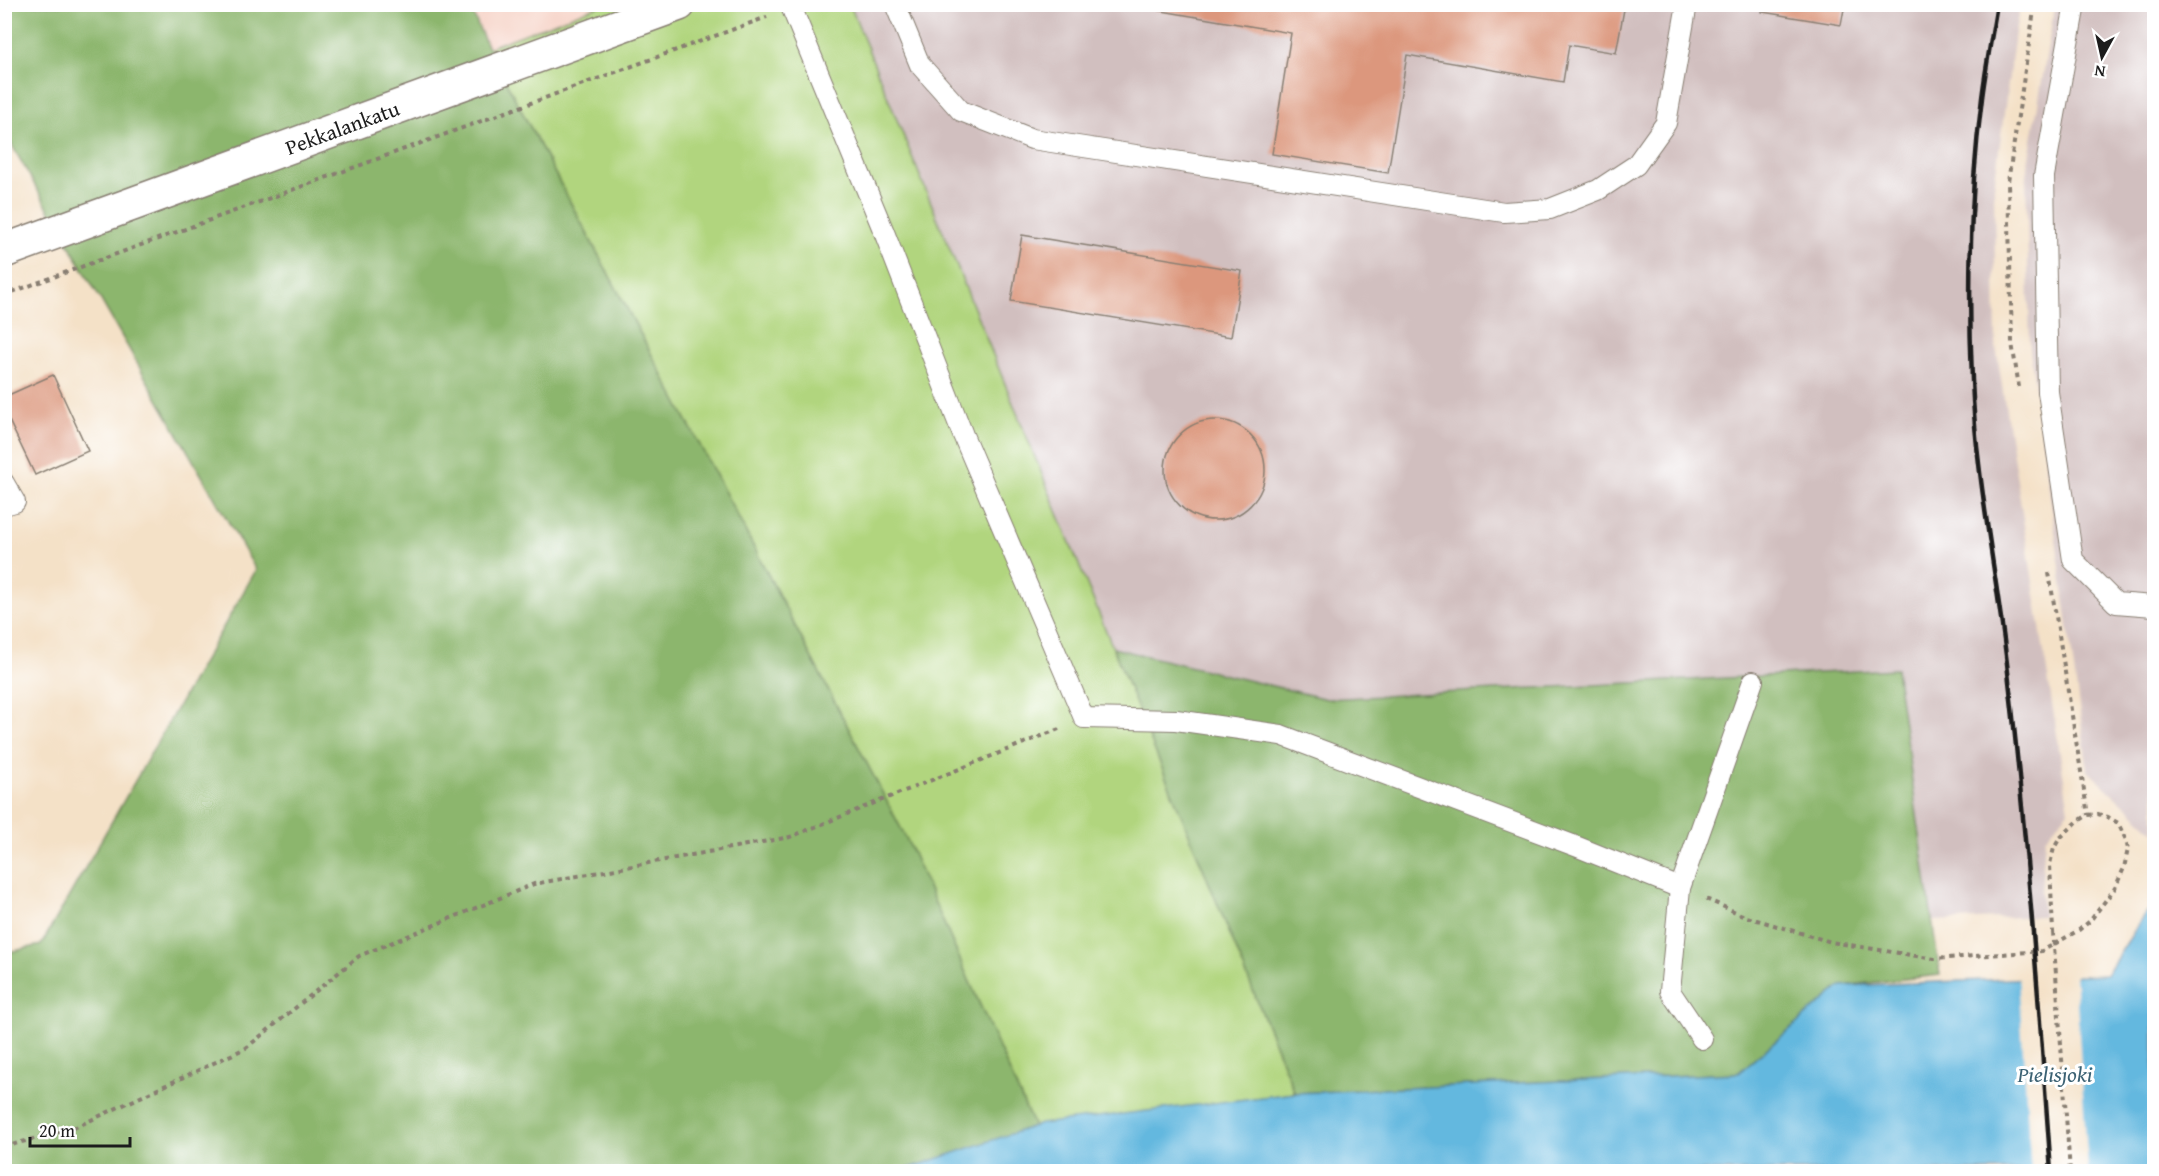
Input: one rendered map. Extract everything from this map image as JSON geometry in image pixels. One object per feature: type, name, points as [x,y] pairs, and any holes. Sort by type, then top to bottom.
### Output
[{"type":"street","name":"Pekkalankatu","points":[[4,251],[679,4]]},
{"type":"lane","points":[[895,4],[920,65],[961,111],[1032,140],[1504,212],[1550,209],[1598,190],[1636,165],[1666,123],[1687,4]]},
{"type":"lane","points":[[2075,4],[2044,176],[2048,392],[2073,560],[2116,603],[2154,606]]},
{"type":"lane","points":[[790,6],[884,232],[963,435],[1084,718],[1176,720],[1281,735],[1680,888]]},
{"type":"lane","points":[[4,483],[15,502],[4,505]]},
{"type":"lane","points":[[1702,1039],[1670,992],[1680,888],[1753,681]]},
{"type":"path","points":[[4,294],[790,6]]},
{"type":"path","points":[[4,1147],[76,1127],[246,1048],[359,956],[534,884],[790,837],[1084,718]]},
{"type":"path","points":[[1680,888],[1747,917],[1831,942],[1935,959],[2042,951],[2079,930],[2090,921],[2115,888],[2124,868],[2128,849],[2118,823],[2098,814],[2088,815],[2076,822],[2060,838],[2054,848],[2050,864],[2053,932],[2070,1172]]},
{"type":"shaded area","points":[[469,5],[601,5],[488,48]]},
{"type":"shaded area","points":[[850,5],[2020,5],[1994,187],[1996,347],[2069,811],[2045,838],[2041,891],[2043,916],[1933,921],[1896,669],[1327,699],[1113,648]]},
{"type":"shaded area","points":[[2055,5],[2154,5],[2154,832],[2088,771],[2030,350],[2026,175]]},
{"type":"green space","points":[[5,5],[469,5],[488,48],[907,840],[1034,1127],[898,1172],[5,1171],[5,953],[41,945],[256,570],[5,136]]},
{"type":"green space","points":[[601,5],[850,5],[1295,1093],[1034,1127],[907,840],[488,48]]},
{"type":"green space","points":[[1113,648],[1327,699],[1896,669],[1940,975],[1841,986],[1738,1073],[1295,1093]]},
{"type":"water","name":"Pielisjoki","points":[[2154,906],[2154,1171],[898,1172],[1040,1124],[1295,1093],[1738,1073],[1841,986],[2106,975],[2145,914]]},
{"type":"pier","points":[[2075,973],[2088,1171],[2031,1171],[2018,975]]},
{"type":"building","points":[[1121,4],[1625,4],[1616,53],[1569,45],[1563,82],[1407,55],[1388,173],[1272,154],[1291,33]]},
{"type":"building","points":[[1763,4],[1845,4],[1841,25],[1762,12]]},
{"type":"building","points":[[1022,235],[1242,271],[1231,337],[1011,301]]},
{"type":"building","points":[[53,375],[88,451],[35,475],[4,410],[4,397]]},
{"type":"building","points":[[1215,420],[1243,428],[1257,442],[1265,470],[1257,498],[1243,512],[1215,520],[1187,512],[1173,498],[1165,470],[1173,442],[1187,428]]},
{"type":"railway","points":[[1997,4],[1984,86],[1975,168],[1970,274],[1972,380],[1978,453],[2015,734],[2051,1172]]}]
